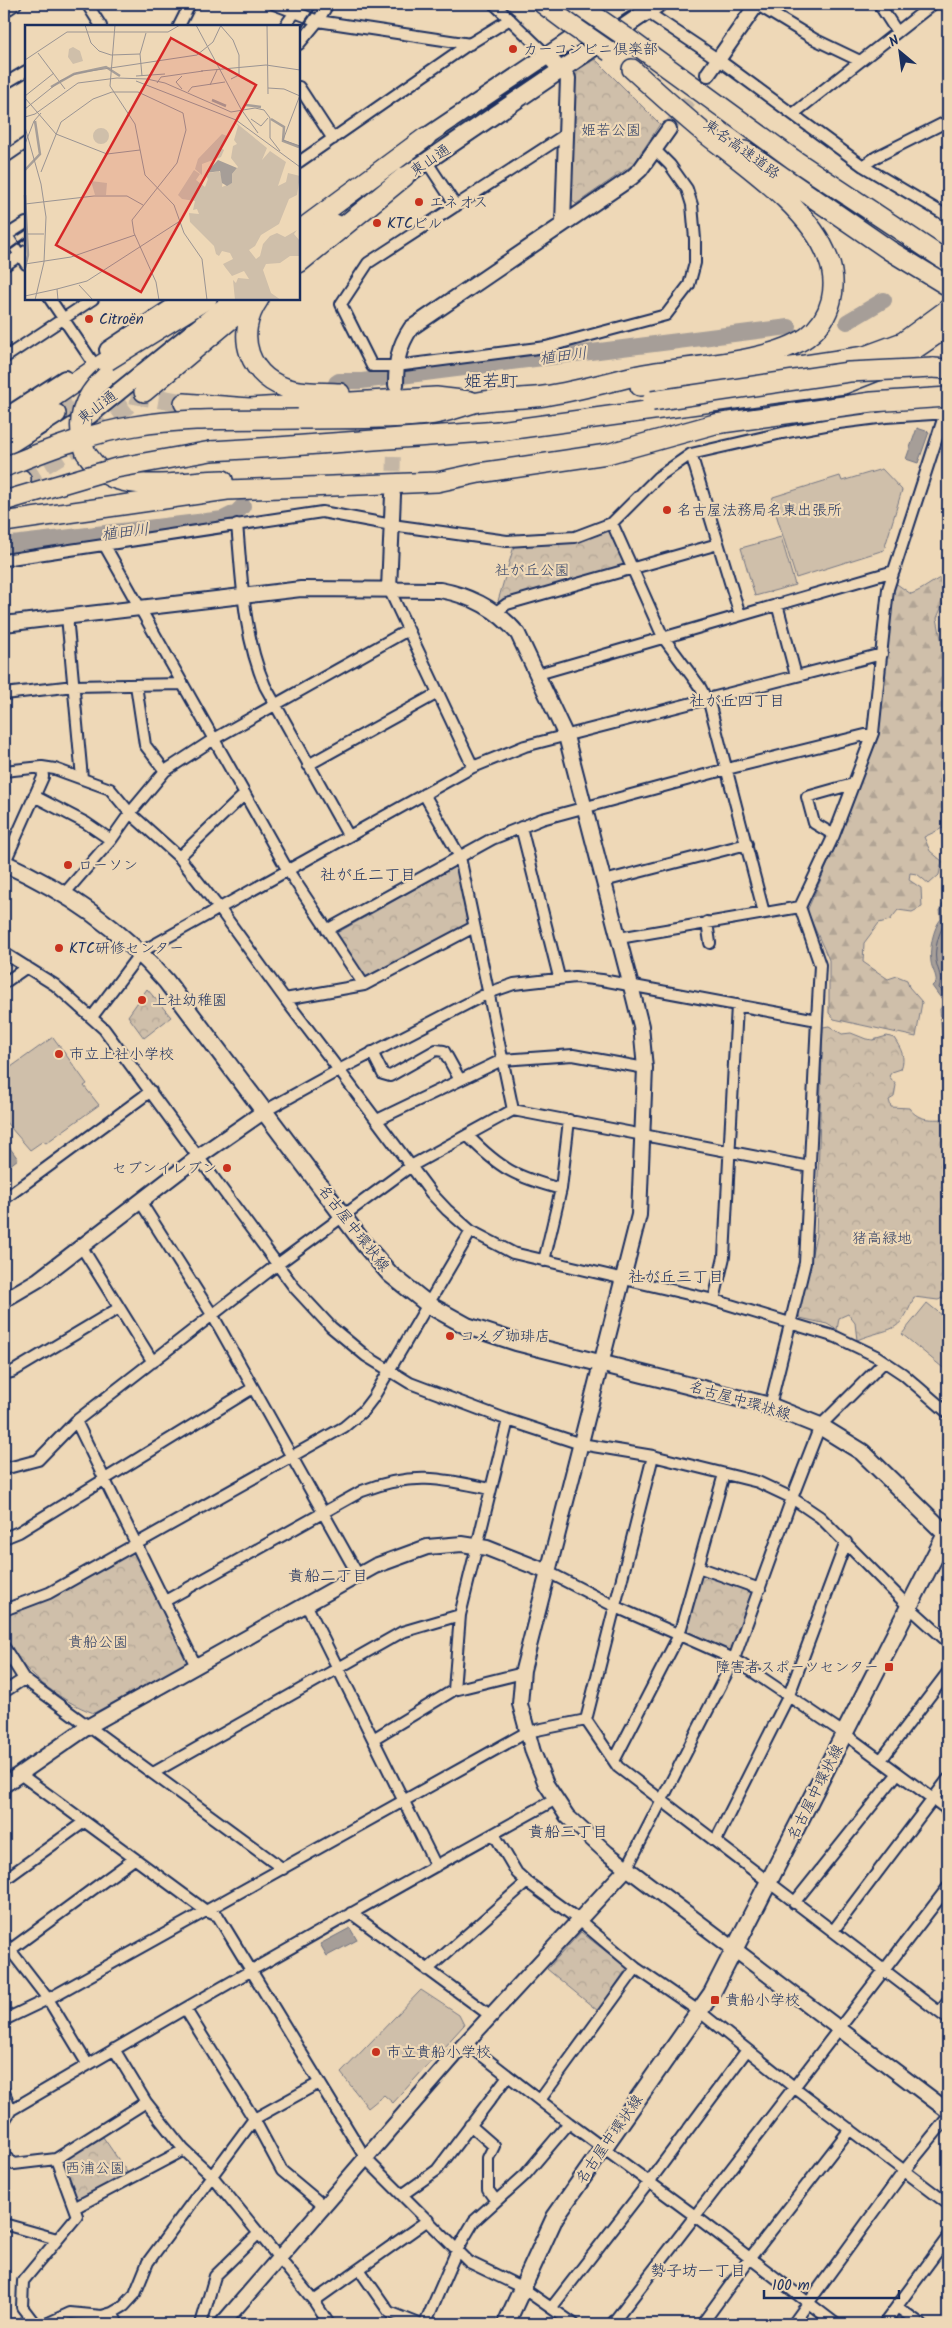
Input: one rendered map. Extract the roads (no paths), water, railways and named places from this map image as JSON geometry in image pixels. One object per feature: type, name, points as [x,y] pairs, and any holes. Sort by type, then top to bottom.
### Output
[{"type":"highway","name":"東名高速道路","points":[[542,4],[782,178],[889,250],[946,284]]},
{"type":"highway","name":"東名高速道路","points":[[584,8],[863,207],[948,262]]},
{"type":"highway","points":[[586,389],[639,375],[755,357],[784,349],[806,338],[818,326],[827,313],[833,291],[829,258],[819,237],[805,219],[632,69]]},
{"type":"highway","points":[[300,230],[426,137]]},
{"type":"highway","points":[[300,262],[404,177]]},
{"type":"highway","points":[[863,207],[948,255]]},
{"type":"highway","points":[[4,431],[205,300]]},
{"type":"highway","points":[[144,392],[254,300]]},
{"type":"highway","points":[[259,300],[250,314],[246,339],[253,362],[269,379],[293,390],[418,398]]},
{"type":"highway","points":[[4,467],[84,438],[134,426],[187,421],[428,415],[480,402],[542,396],[586,389],[686,383],[865,356],[903,342],[948,309]]},
{"type":"highway","points":[[4,522],[227,490],[437,482],[479,473],[607,454],[867,385],[906,363],[946,328]]},
{"type":"highway","points":[[4,501],[116,468],[211,451],[499,431],[844,384],[890,366],[946,328]]},
{"type":"highway","points":[[99,368],[80,413],[80,432],[86,453],[106,475],[127,482],[228,480],[318,486]]},
{"type":"highway","points":[[499,431],[652,401],[849,372],[941,368]]},
{"type":"highway","points":[[184,403],[249,408],[436,397],[480,402]]},
{"type":"highway","points":[[715,424],[855,404],[947,408]]},
{"type":"highway","points":[[4,447],[56,414]]},
{"type":"highway","points":[[4,488],[21,479]]},
{"type":"highway","points":[[4,510],[71,501],[156,500]]},
{"type":"main road","name":"東山通","points":[[300,222],[624,4]]},
{"type":"main road","name":"東山通","points":[[300,248],[652,8]]},
{"type":"main road","points":[[4,418],[99,368],[184,300]]},
{"type":"main road","name":"東山通","points":[[4,471],[90,415],[232,300]]},
{"type":"main road","name":"名古屋中環状線","points":[[4,864],[64,894],[99,917],[140,952],[166,981],[263,1112],[299,1156],[342,1216],[390,1274],[429,1306],[467,1326],[508,1340],[602,1362],[770,1406],[820,1426],[862,1452],[947,1530],[735,1950],[700,2012],[555,2217],[506,2324]]},
{"type":"street","points":[[4,12],[16,4]]},
{"type":"street","points":[[87,4],[100,25]]},
{"type":"street","points":[[180,25],[190,4]]},
{"type":"street","points":[[274,4],[318,21],[470,44]]},
{"type":"street","points":[[286,25],[302,4]]},
{"type":"street","points":[[300,43],[318,21],[328,4]]},
{"type":"street","points":[[494,4],[568,78],[563,223]]},
{"type":"street","points":[[708,74],[756,4],[814,38],[860,61]]},
{"type":"street","points":[[880,4],[897,32]]},
{"type":"street","points":[[793,114],[933,4]]},
{"type":"street","points":[[652,8],[718,60],[863,166],[944,214],[948,213]]},
{"type":"street","points":[[300,161],[470,44],[510,19]]},
{"type":"street","points":[[4,84],[25,72]]},
{"type":"street","points":[[300,89],[333,139]]},
{"type":"street","points":[[863,166],[876,157],[948,121]]},
{"type":"street","points":[[396,385],[396,368],[400,347],[412,328],[630,178],[640,170],[669,129]]},
{"type":"street","points":[[566,134],[368,263],[342,299],[341,304],[372,366],[396,368],[546,347],[666,315],[689,285],[695,263],[695,239],[692,205],[688,189],[670,165],[654,149]]},
{"type":"street","points":[[4,158],[25,144]]},
{"type":"street","points":[[427,162],[456,206]]},
{"type":"street","points":[[4,266],[24,257],[5,235],[25,224]]},
{"type":"street","points":[[51,300],[99,368]]},
{"type":"street","points":[[4,358],[92,300]]},
{"type":"street","points":[[4,560],[322,512],[392,526],[523,542],[575,537],[612,523],[658,477],[691,454],[831,424],[947,408],[888,589],[873,733],[834,835],[800,907],[820,965],[806,1264],[770,1406]]},
{"type":"street","points":[[691,454],[740,614]]},
{"type":"street","points":[[393,495],[388,590],[474,767]]},
{"type":"street","points":[[612,523],[663,636],[707,698],[764,913]]},
{"type":"street","points":[[237,524],[244,596],[255,663],[275,704],[348,835]]},
{"type":"street","points":[[496,612],[506,604],[718,544]]},
{"type":"street","points":[[105,546],[287,869],[364,985]]},
{"type":"street","points":[[538,674],[663,636],[894,571]]},
{"type":"street","points":[[4,624],[301,589],[440,590],[476,600],[496,612],[518,634],[566,736],[632,986],[641,1026],[645,1068],[639,1215],[523,1673],[520,1704],[527,1732],[546,1784],[567,1816],[627,1868],[842,2028],[948,2111]]},
{"type":"street","points":[[777,604],[796,676]]},
{"type":"street","points":[[67,616],[82,778]]},
{"type":"street","points":[[64,894],[111,840],[130,812],[165,771],[214,739],[408,630]]},
{"type":"street","points":[[92,1017],[140,952],[348,835],[474,767],[525,746],[882,654]]},
{"type":"street","points":[[4,694],[74,686],[182,684]]},
{"type":"street","points":[[136,685],[145,745],[165,771]]},
{"type":"street","points":[[308,764],[438,692]]},
{"type":"street","points":[[327,930],[492,839],[521,827],[585,807],[727,769],[873,733]]},
{"type":"street","points":[[4,864],[43,777],[42,767]]},
{"type":"street","points":[[4,771],[42,767],[82,778],[110,789],[130,812],[178,857],[219,908],[431,1193],[471,1231],[513,1253],[714,1300],[792,1322],[836,1337],[870,1353],[903,1374],[948,1413]]},
{"type":"street","points":[[834,835],[814,823],[807,797],[853,784]]},
{"type":"street","points":[[178,857],[244,794]]},
{"type":"street","points":[[424,794],[460,858],[513,1110]]},
{"type":"street","points":[[34,796],[86,823],[111,840]]},
{"type":"street","points":[[521,827],[559,977]]},
{"type":"street","points":[[604,881],[747,844]]},
{"type":"street","points":[[619,938],[800,907]]},
{"type":"street","points":[[707,922],[710,943]]},
{"type":"street","points":[[285,999],[364,985],[474,927]]},
{"type":"street","points":[[4,953],[55,985],[92,1017],[150,1091],[294,1287],[347,1342],[389,1370],[423,1388],[508,1420],[581,1444],[653,1456],[758,1482],[792,1498],[816,1514],[908,1606],[948,1642]]},
{"type":"street","points":[[4,983],[27,967]]},
{"type":"street","points":[[4,1300],[38,1280],[198,1157],[263,1112],[372,1052],[488,993],[514,984],[559,977],[602,980],[818,1020]]},
{"type":"street","points":[[714,1300],[724,1256],[737,1005]]},
{"type":"street","points":[[372,1052],[383,1074],[390,1076],[436,1050],[444,1051],[460,1080]]},
{"type":"street","points":[[377,1120],[502,1060],[573,1055],[645,1068]]},
{"type":"street","points":[[4,1199],[150,1091]]},
{"type":"street","points":[[4,1468],[38,1460],[76,1421],[342,1216],[411,1166],[513,1110],[810,1167]]},
{"type":"street","points":[[544,1261],[561,1189],[569,1120]]},
{"type":"street","points":[[467,1135],[481,1149],[514,1175],[561,1189]]},
{"type":"street","points":[[140,1201],[213,1316],[358,1575]]},
{"type":"street","points":[[4,1610],[49,1594],[344,1427],[363,1411],[429,1306],[471,1231]]},
{"type":"street","points":[[81,1246],[153,1362]]},
{"type":"street","points":[[4,1374],[12,1372],[119,1308]]},
{"type":"street","points":[[223,2324],[466,2043],[627,1868],[734,1660],[820,1426],[884,1362]]},
{"type":"street","points":[[4,1538],[19,1532],[106,1480],[253,1388]]},
{"type":"street","points":[[454,1690],[460,1615],[508,1420]]},
{"type":"street","points":[[76,1421],[196,1666]]},
{"type":"street","points":[[653,1456],[586,1720],[618,1767],[716,1840],[769,1884],[944,2015],[948,2001]]},
{"type":"street","points":[[614,1761],[679,1635],[724,1474]]},
{"type":"street","points":[[165,1601],[362,1491],[386,1482],[416,1477],[457,1481],[490,1489]]},
{"type":"street","points":[[716,1840],[789,1696],[846,1542]]},
{"type":"street","points":[[4,1785],[89,1726],[375,1566],[427,1547],[462,1544],[487,1548],[548,1572],[616,1607],[734,1660],[845,1734],[948,1810]]},
{"type":"street","points":[[698,1567],[760,1589]]},
{"type":"street","points":[[306,1604],[436,1866]]},
{"type":"street","points":[[153,1773],[402,1632],[460,1615]]},
{"type":"street","points":[[4,1648],[24,1679],[283,1868]]},
{"type":"street","points":[[881,1760],[948,1672]]},
{"type":"street","points":[[373,1739],[454,1690],[523,1673]]},
{"type":"street","points":[[4,1692],[24,1679]]},
{"type":"street","points":[[4,2020],[48,1999],[527,1732],[586,1720]]},
{"type":"street","points":[[794,1903],[898,1773]]},
{"type":"street","points":[[20,1774],[206,1911],[218,1916],[366,2159],[469,2262],[522,2287],[574,2324]]},
{"type":"street","points":[[833,1931],[948,1779]]},
{"type":"street","points":[[4,2121],[12,2110],[114,2049],[186,2010],[351,1913],[556,1799]]},
{"type":"street","points":[[4,1880],[84,1822]]},
{"type":"street","points":[[494,1834],[517,1873],[527,1882],[580,1920],[636,1968],[700,2012],[795,2088],[948,2204]]},
{"type":"street","points":[[88,2065],[48,1999],[7,1946],[134,1858]]},
{"type":"street","points":[[427,1970],[527,1882]]},
{"type":"street","points":[[612,2324],[948,1888]]},
{"type":"street","points":[[351,1913],[491,2016]]},
{"type":"street","points":[[540,2100],[636,1968]]},
{"type":"street","points":[[186,2010],[254,2119],[282,2171],[325,2207]]},
{"type":"street","points":[[466,2043],[836,2324]]},
{"type":"street","points":[[114,2049],[146,2102],[184,2150],[212,2176],[314,2301],[329,2324]]},
{"type":"street","points":[[552,2307],[649,2182],[747,2050]]},
{"type":"street","points":[[402,2195],[438,2170],[470,2124],[508,2076]]},
{"type":"street","points":[[46,2324],[70,2312],[102,2316],[124,2306],[135,2294],[148,2262],[254,2119],[319,2083]]},
{"type":"street","points":[[4,2092],[12,2110]]},
{"type":"street","points":[[4,2156],[14,2164],[56,2159],[146,2102]]},
{"type":"street","points":[[793,2324],[904,2171],[948,2117]]},
{"type":"street","points":[[425,2324],[457,2250],[474,2220],[525,2174],[569,2123]]},
{"type":"street","points":[[470,2124],[494,2146],[488,2158],[488,2190],[496,2201]]},
{"type":"street","points":[[702,2324],[750,2258],[850,2129]]},
{"type":"street","points":[[74,2208],[184,2150]]},
{"type":"street","points":[[35,2324],[22,2307],[23,2281],[56,2239],[78,2216],[56,2159]]},
{"type":"street","points":[[314,2301],[428,2220]]},
{"type":"street","points":[[4,2224],[56,2239]]},
{"type":"street","points":[[201,2324],[215,2276],[258,2232]]},
{"type":"street","points":[[884,2324],[948,2237]]},
{"type":"street","points":[[360,2269],[389,2312],[419,2324]]},
{"type":"street","points":[[897,2306],[921,2324]]},
{"type":"street","points":[[112,2313],[118,2324]]},
{"type":"water","points":[[917,428],[929,432],[918,463],[906,459]]},
{"type":"water","points":[[948,895],[948,1003],[940,997],[932,986],[936,979],[932,965],[931,945],[934,933],[941,919],[940,909]]},
{"type":"water","points":[[10,1148],[18,1159],[4,1170],[4,1153]]},
{"type":"water","points":[[350,1928],[357,1940],[327,1956],[320,1944]]},
{"type":"waterway","name":"植田川","points":[[847,322],[884,300]]},
{"type":"waterway","name":"植田川","points":[[336,383],[339,381],[362,381],[789,327]]},
{"type":"waterway","name":"植田川","points":[[4,545],[223,519],[237,512],[243,506]]},
{"type":"tunnel","points":[[669,129],[708,74]]},
{"type":"tunnel","points":[[21,479],[75,446],[144,392]]},
{"type":"tunnel","points":[[131,394],[184,403]]},
{"type":"tunnel","points":[[56,414],[98,396]]},
{"type":"tunnel","points":[[393,492],[395,409]]},
{"type":"railway","points":[[300,30],[318,4]]},
{"type":"railway","points":[[4,254],[25,239]]},
{"type":"place","name":"カーコンビニ倶楽部","points":[[513,49]]},
{"type":"place","name":"エネオス","points":[[419,202]]},
{"type":"place","name":"KTCビル","points":[[377,223]]},
{"type":"place","name":"Citroën","points":[[89,319]]},
{"type":"place","name":"名古屋法務局名東出張所","points":[[667,510]]},
{"type":"place","name":"ローソン","points":[[68,865]]},
{"type":"place","name":"KTC研修センター","points":[[59,948]]},
{"type":"place","name":"上社幼稚園","points":[[142,1000]]},
{"type":"place","name":"市立上社小学校","points":[[59,1054]]},
{"type":"place","name":"セブンイレブン","points":[[227,1168]]},
{"type":"place","name":"コメダ珈琲店","points":[[450,1336]]},
{"type":"place","name":"障害者スポーツセンター","points":[[889,1667]]},
{"type":"place","name":"貴船小学校","points":[[715,2000]]},
{"type":"place","name":"市立貴船小学校","points":[[376,2052]]},
{"type":"district","name":"姫若町","points":[[491,381]]},
{"type":"district","name":"社が丘四丁目","points":[[737,700]]},
{"type":"district","name":"社が丘二丁目","points":[[368,874]]},
{"type":"district","name":"社が丘三丁目","points":[[676,1276]]},
{"type":"district","name":"貴船二丁目","points":[[328,1575]]},
{"type":"district","name":"貴船三丁目","points":[[568,1831]]},
{"type":"district","name":"勢子坊一丁目","points":[[698,2270]]},
{"type":"park label","name":"姫若公園","points":[[611,130]]},
{"type":"park label","name":"社が丘公園","points":[[532,570]]},
{"type":"park label","name":"猪高緑地","points":[[882,1238]]},
{"type":"park label","name":"貴船公園","points":[[98,1642]]},
{"type":"park label","name":"西浦公園","points":[[95,2168]]}]
